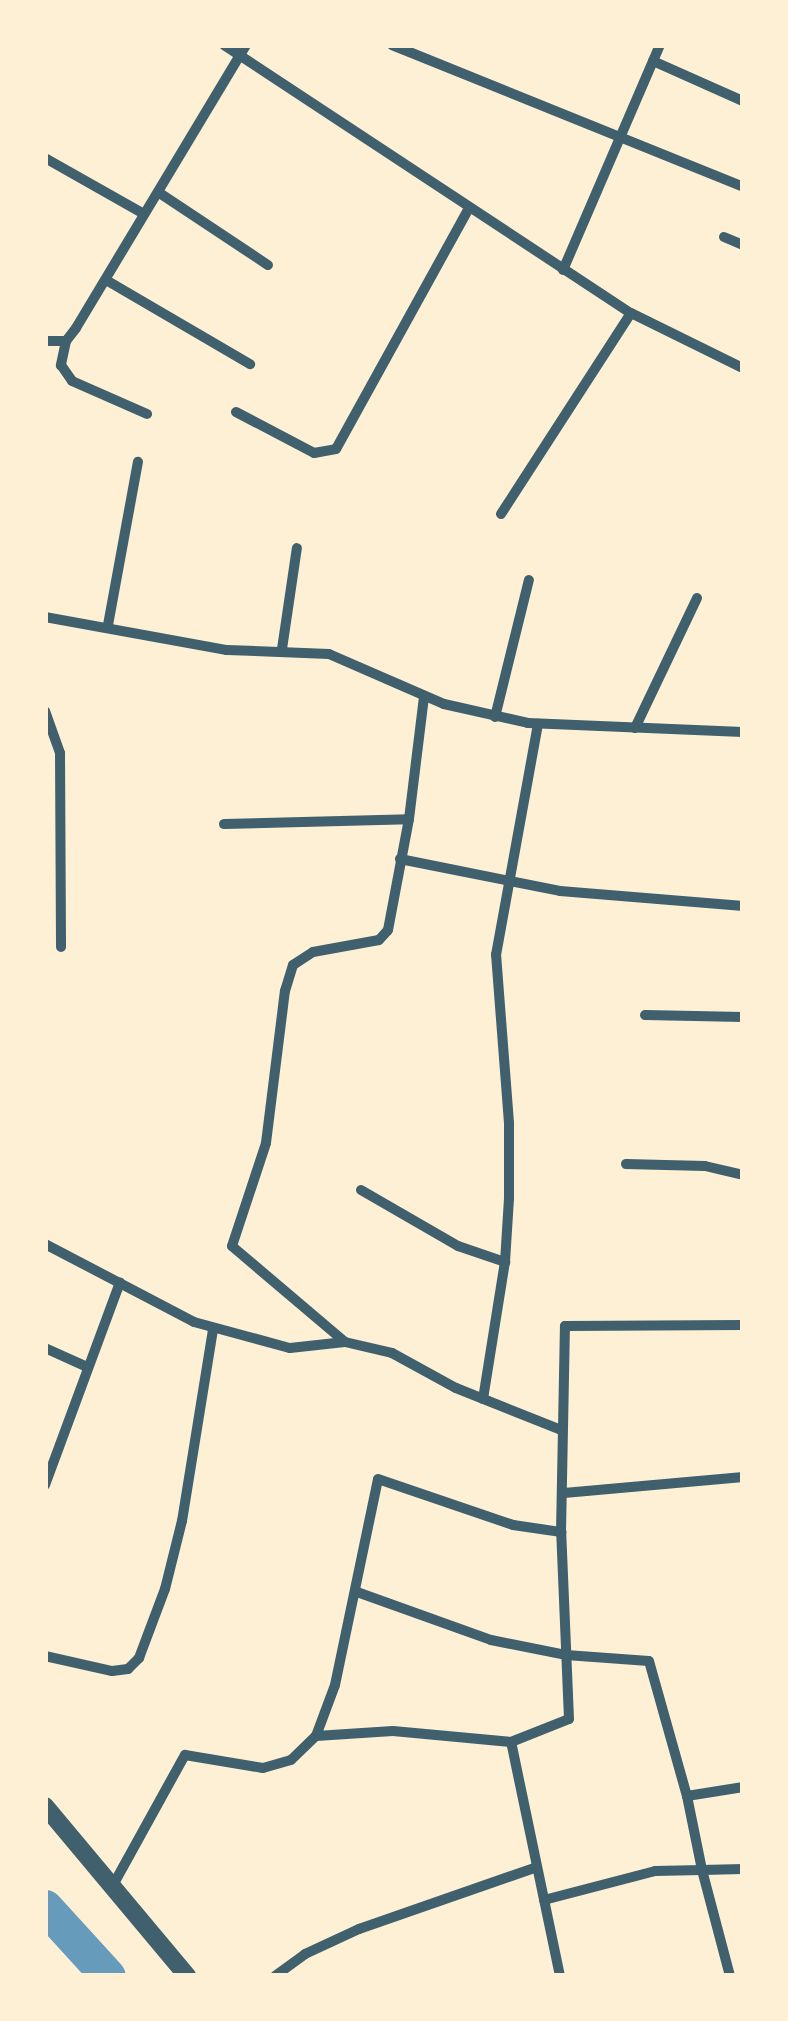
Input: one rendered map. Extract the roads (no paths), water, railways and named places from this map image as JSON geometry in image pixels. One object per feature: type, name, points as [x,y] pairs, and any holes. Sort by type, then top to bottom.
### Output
[{"type":"street","points":[[224,45],[242,50],[470,208],[631,313],[743,368]]},
{"type":"street","points":[[392,45],[743,187]]},
{"type":"street","points":[[563,270],[658,46]]},
{"type":"street","points":[[147,414],[72,381],[61,365],[66,341],[242,50]]},
{"type":"street","points":[[653,61],[743,101]]},
{"type":"street","points":[[45,158],[144,214]]},
{"type":"street","points":[[158,192],[268,264]]},
{"type":"street","points":[[236,412],[314,453],[336,449],[470,208]]},
{"type":"street","points":[[724,237],[743,246]]},
{"type":"street","points":[[106,280],[250,364]]},
{"type":"street","points":[[501,514],[631,313]]},
{"type":"street","points":[[45,341],[66,341]]},
{"type":"street","points":[[108,625],[138,462]]},
{"type":"street","points":[[282,649],[297,548]]},
{"type":"street","points":[[495,717],[529,580]]},
{"type":"street","points":[[636,728],[696,598]]},
{"type":"street","points":[[45,617],[108,625],[227,650],[282,649],[351,660],[424,696],[495,717],[538,724],[743,732]]},
{"type":"street","points":[[344,1342],[232,1246],[266,1143],[285,990],[293,966],[313,952],[383,936],[388,930],[409,819],[424,696]]},
{"type":"street","points":[[45,711],[60,752],[61,947]]},
{"type":"street","points":[[483,1399],[505,1262],[510,1123],[496,973],[506,881],[538,724]]},
{"type":"street","points":[[224,824],[409,819]]},
{"type":"street","points":[[400,859],[560,892],[743,906]]},
{"type":"street","points":[[644,1015],[743,1018]]},
{"type":"street","points":[[626,1164],[706,1166],[743,1176]]},
{"type":"street","points":[[360,1190],[458,1246],[505,1262]]},
{"type":"street","points":[[45,1244],[213,1329],[290,1348],[344,1342],[392,1353],[483,1399],[561,1430]]},
{"type":"street","points":[[45,1485],[120,1282]]},
{"type":"street","points":[[316,1736],[393,1731],[511,1742],[569,1719],[562,1532],[565,1326],[743,1326]]},
{"type":"street","points":[[45,1656],[112,1671],[128,1669],[139,1658],[165,1589],[182,1521],[213,1329]]},
{"type":"street","points":[[45,1348],[86,1367]]},
{"type":"street","points":[[564,1493],[743,1477]]},
{"type":"street","points":[[112,1888],[185,1755],[263,1768],[291,1760],[316,1736],[335,1685],[378,1480],[494,1520],[562,1532]]},
{"type":"street","points":[[357,1592],[491,1640],[566,1654],[648,1661],[687,1796],[730,1976]]},
{"type":"street","points":[[511,1742],[560,1976]]},
{"type":"street","points":[[687,1796],[743,1788]]},
{"type":"street","points":[[45,1806],[187,1976]]},
{"type":"street","points":[[275,1976],[304,1954],[359,1929],[537,1867]]},
{"type":"street","points":[[544,1900],[654,1871],[743,1870]]},
{"type":"waterway","points":[[45,1907],[108,1976]]}]
